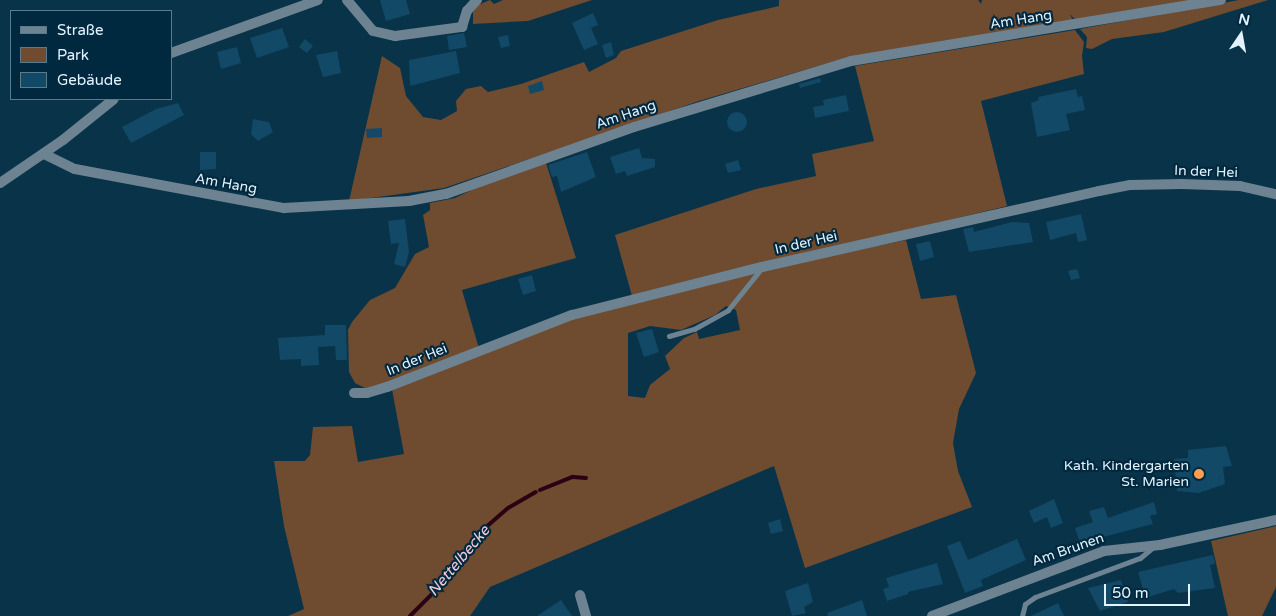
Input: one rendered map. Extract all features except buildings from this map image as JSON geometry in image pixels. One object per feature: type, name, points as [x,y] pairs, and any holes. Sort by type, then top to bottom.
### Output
[{"type":"street","points":[[172,53],[318,0]]},
{"type":"street","points":[[347,0],[373,31],[396,36],[462,27],[466,11],[477,0]]},
{"type":"street","name":"Am Hang","points":[[44,154],[75,169],[284,208],[409,201],[446,194],[634,126],[851,61],[1221,0]]},
{"type":"street","points":[[0,183],[44,154],[113,100]]},
{"type":"street","name":"In der Hei","points":[[354,392],[367,393],[387,387],[572,315],[762,267],[1130,185],[1240,186],[1276,194]]},
{"type":"street","name":"Am Brunen","points":[[932,616],[1076,559],[1120,547],[1154,546],[1276,520]]},
{"type":"street","points":[[580,594],[586,616]]},
{"type":"lane","points":[[669,336],[694,329],[728,310],[762,267]]},
{"type":"lane","points":[[1022,616],[1025,604],[1035,597],[1140,558],[1154,546]]},
{"type":"green space","points":[[490,0],[494,4],[503,0],[592,0],[528,21],[473,24],[473,12],[478,5]]},
{"type":"green space","points":[[779,0],[978,0],[981,4],[982,0],[1202,0],[1077,22],[1070,14],[1074,23],[845,58],[699,101],[444,188],[349,201],[382,56],[400,68],[406,96],[423,117],[441,120],[457,111],[456,101],[466,89],[481,86],[488,92],[521,84],[584,62],[589,72],[616,58],[621,51],[718,20],[779,6]]},
{"type":"green space","points":[[1239,0],[1268,0],[1164,32],[1112,39],[1092,49],[1086,48],[1087,37],[1080,29]]},
{"type":"green space","points":[[1075,30],[1084,42],[1082,56],[1084,74],[981,101],[1007,206],[632,296],[615,235],[756,189],[816,176],[812,154],[874,141],[855,66]]},
{"type":"green space","points":[[546,163],[576,258],[462,290],[480,352],[577,316],[743,274],[906,240],[921,299],[956,295],[976,373],[959,409],[953,443],[958,471],[972,507],[805,568],[774,466],[490,587],[470,616],[288,616],[304,609],[284,526],[274,461],[305,461],[310,455],[313,427],[352,426],[358,462],[404,454],[391,384],[367,389],[355,383],[349,372],[348,330],[352,322],[370,300],[395,288],[415,254],[429,247],[423,215],[430,210],[430,203],[455,198],[487,183]],"holes":[[[726,306],[736,310],[740,330],[699,339],[697,332],[684,338],[665,356],[670,369],[650,385],[645,398],[628,396],[628,333],[650,326],[681,330],[715,315]]]},
{"type":"green space","points":[[1276,526],[1276,587],[1262,616],[1228,616],[1211,541]]},
{"type":"waterway","name":"Nettelbecke","points":[[540,490],[573,477],[586,478]]},
{"type":"waterway","name":"Nettelbecke","points":[[410,616],[442,584],[485,528],[508,508],[536,492]]},
{"type":"place","name":"Kath. Kindergarten St. Marien","points":[[1199,474]]}]
